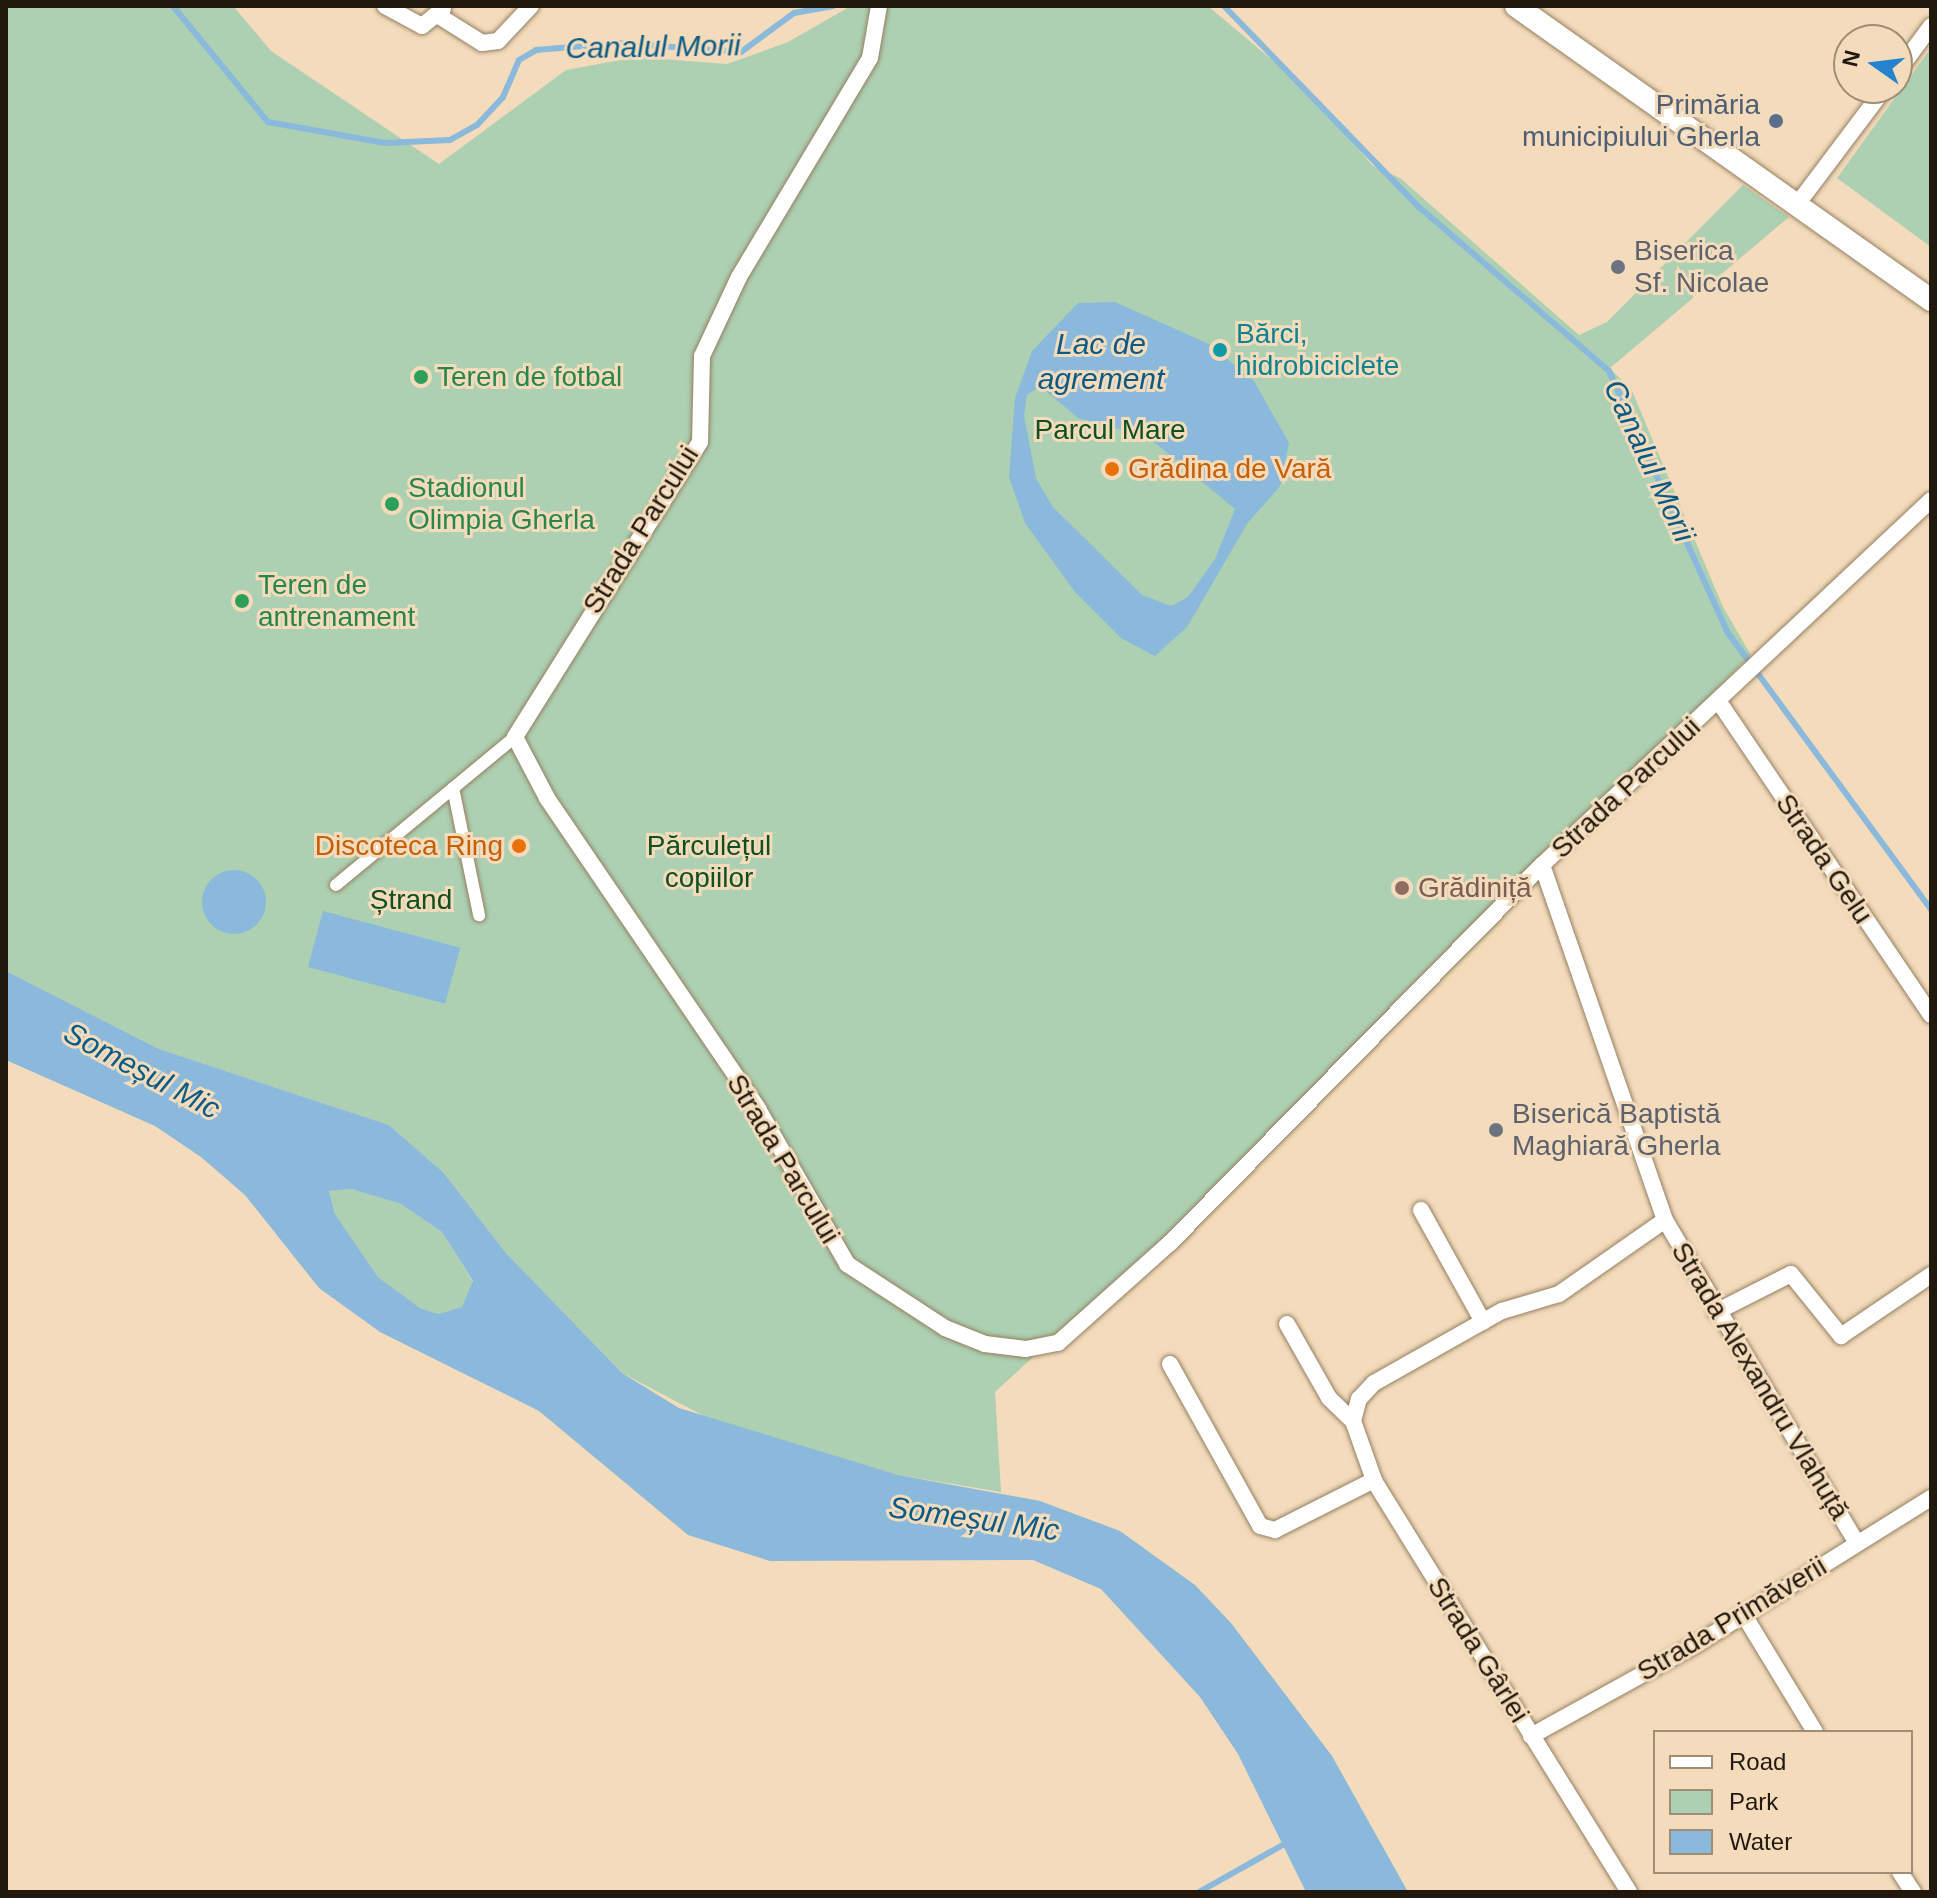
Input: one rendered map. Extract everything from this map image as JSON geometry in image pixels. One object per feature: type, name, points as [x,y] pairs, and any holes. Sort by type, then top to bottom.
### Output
[{"type":"main road","points":[[1516,6],[1799,202],[1931,300]]},
{"type":"street","points":[[385,6],[422,26],[442,11],[482,43],[498,41],[531,6]]},
{"type":"street","name":"Strada Parcului","points":[[879,6],[870,58],[739,277],[702,356],[700,442],[515,737],[547,798],[758,1109],[847,1264],[908,1310],[985,1344],[1058,1343],[1170,1243],[1542,865],[1761,664],[1931,500]]},
{"type":"street","points":[[1913,50],[1931,26]]},
{"type":"street","points":[[1799,202],[1873,104]]},
{"type":"street","name":"Strada Gelu","points":[[1719,702],[1931,1015]]},
{"type":"street","points":[[336,885],[515,737]]},
{"type":"street","points":[[453,788],[479,915]]},
{"type":"street","name":"Strada Alexandru Vlahuță","points":[[1542,865],[1665,1220],[1716,1312],[1856,1542]]},
{"type":"street","points":[[1421,1210],[1483,1322]]},
{"type":"street","name":"Strada Alexandru Vlahuță","points":[[1353,1421],[1359,1399],[1483,1322],[1559,1294],[1665,1220]]},
{"type":"street","points":[[1716,1312],[1791,1274],[1841,1336],[1931,1275]]},
{"type":"street","points":[[1287,1324],[1329,1398],[1353,1421]]},
{"type":"street","points":[[1170,1364],[1260,1526],[1275,1530],[1374,1480]]},
{"type":"street","name":"Strada Gârlei","points":[[1353,1421],[1374,1480],[1629,1892]]},
{"type":"street","name":"Strada Primăverii","points":[[1531,1736],[1744,1615],[1856,1542],[1931,1498]]},
{"type":"street","points":[[1744,1615],[1814,1730]]},
{"type":"street","points":[[1901,1874],[1913,1892]]},
{"type":"green space","name":"Parcul Mare","points":[[6,6],[233,6],[271,51],[439,164],[566,70],[637,57],[727,64],[788,42],[851,6],[1208,6],[1303,86],[1373,166],[1400,178],[1579,335],[1607,322],[1743,185],[1789,217],[1610,368],[1632,391],[1723,607],[1751,655],[1185,1218],[995,1392],[1001,1492],[898,1475],[725,1427],[622,1373],[506,1253],[443,1172],[389,1125],[159,1049],[6,971]]},
{"type":"green space","points":[[1931,48],[1931,247],[1837,178],[1891,104],[1913,104],[1913,73]]},
{"type":"green space","points":[[351,1189],[401,1204],[442,1232],[473,1282],[463,1307],[438,1314],[420,1308],[378,1277],[335,1214],[329,1191]]},
{"type":"water","name":"Lac de agrement","points":[[1115,302],[1209,344],[1254,381],[1289,443],[1280,486],[1247,524],[1187,627],[1155,656],[1121,638],[1075,592],[1025,523],[1009,477],[1015,398],[1032,351],[1078,303]],"holes":[[[1040,386],[1078,418],[1148,437],[1235,509],[1215,559],[1188,597],[1171,606],[1142,595],[1052,506],[1036,478],[1024,416],[1027,395]]]},
{"type":"water","points":[[234,870],[246,872],[257,879],[264,890],[264,914],[257,925],[246,932],[234,934],[222,932],[211,925],[204,914],[202,902],[204,890],[211,879],[222,872]]},
{"type":"water","points":[[323,911],[460,948],[445,1004],[308,967]]},
{"type":"water","name":"Someșul Mic","points":[[6,971],[159,1049],[389,1125],[443,1172],[506,1253],[622,1373],[679,1408],[898,1475],[1040,1501],[1120,1531],[1195,1585],[1231,1623],[1332,1756],[1408,1892],[1306,1892],[1238,1754],[1200,1697],[1101,1589],[1033,1560],[770,1561],[688,1535],[539,1411],[380,1332],[319,1288],[245,1195],[201,1157],[155,1126],[6,1060]],"holes":[[[351,1189],[401,1204],[442,1232],[473,1281],[462,1307],[438,1314],[420,1308],[378,1277],[335,1214],[329,1191]]]},
{"type":"waterway","name":"Canalul Morii","points":[[173,6],[268,122],[385,143],[450,140],[477,125],[503,97],[519,60],[536,50],[619,43],[741,52],[794,13],[833,6]]},
{"type":"waterway","name":"Canalul Morii","points":[[1224,6],[1419,207],[1609,371],[1728,633],[1931,909]]},
{"type":"waterway","points":[[1199,1892],[1290,1841]]},
{"type":"place","name":"Primăria municipiului Gherla","points":[[1776,121]]},
{"type":"place","name":"Biserica Sf. Nicolae","points":[[1618,267]]},
{"type":"place","name":"Bărci, hidrobiciclete","points":[[1220,350]]},
{"type":"place","name":"Teren de fotbal","points":[[421,377]]},
{"type":"place","name":"Grădina de Vară","points":[[1112,469]]},
{"type":"place","name":"Stadionul Olimpia Gherla","points":[[392,504]]},
{"type":"place","name":"Teren de antrenament","points":[[242,601]]},
{"type":"place","name":"Discoteca Ring","points":[[519,846]]},
{"type":"place","name":"Grădiniță","points":[[1402,888]]},
{"type":"place","name":"Biserică Baptistă Maghiară Gherla","points":[[1496,1130]]},
{"type":"park label","name":"Părculețul copiilor","points":[[709,862]]},
{"type":"park label","name":"Ștrand","points":[[411,900]]}]
